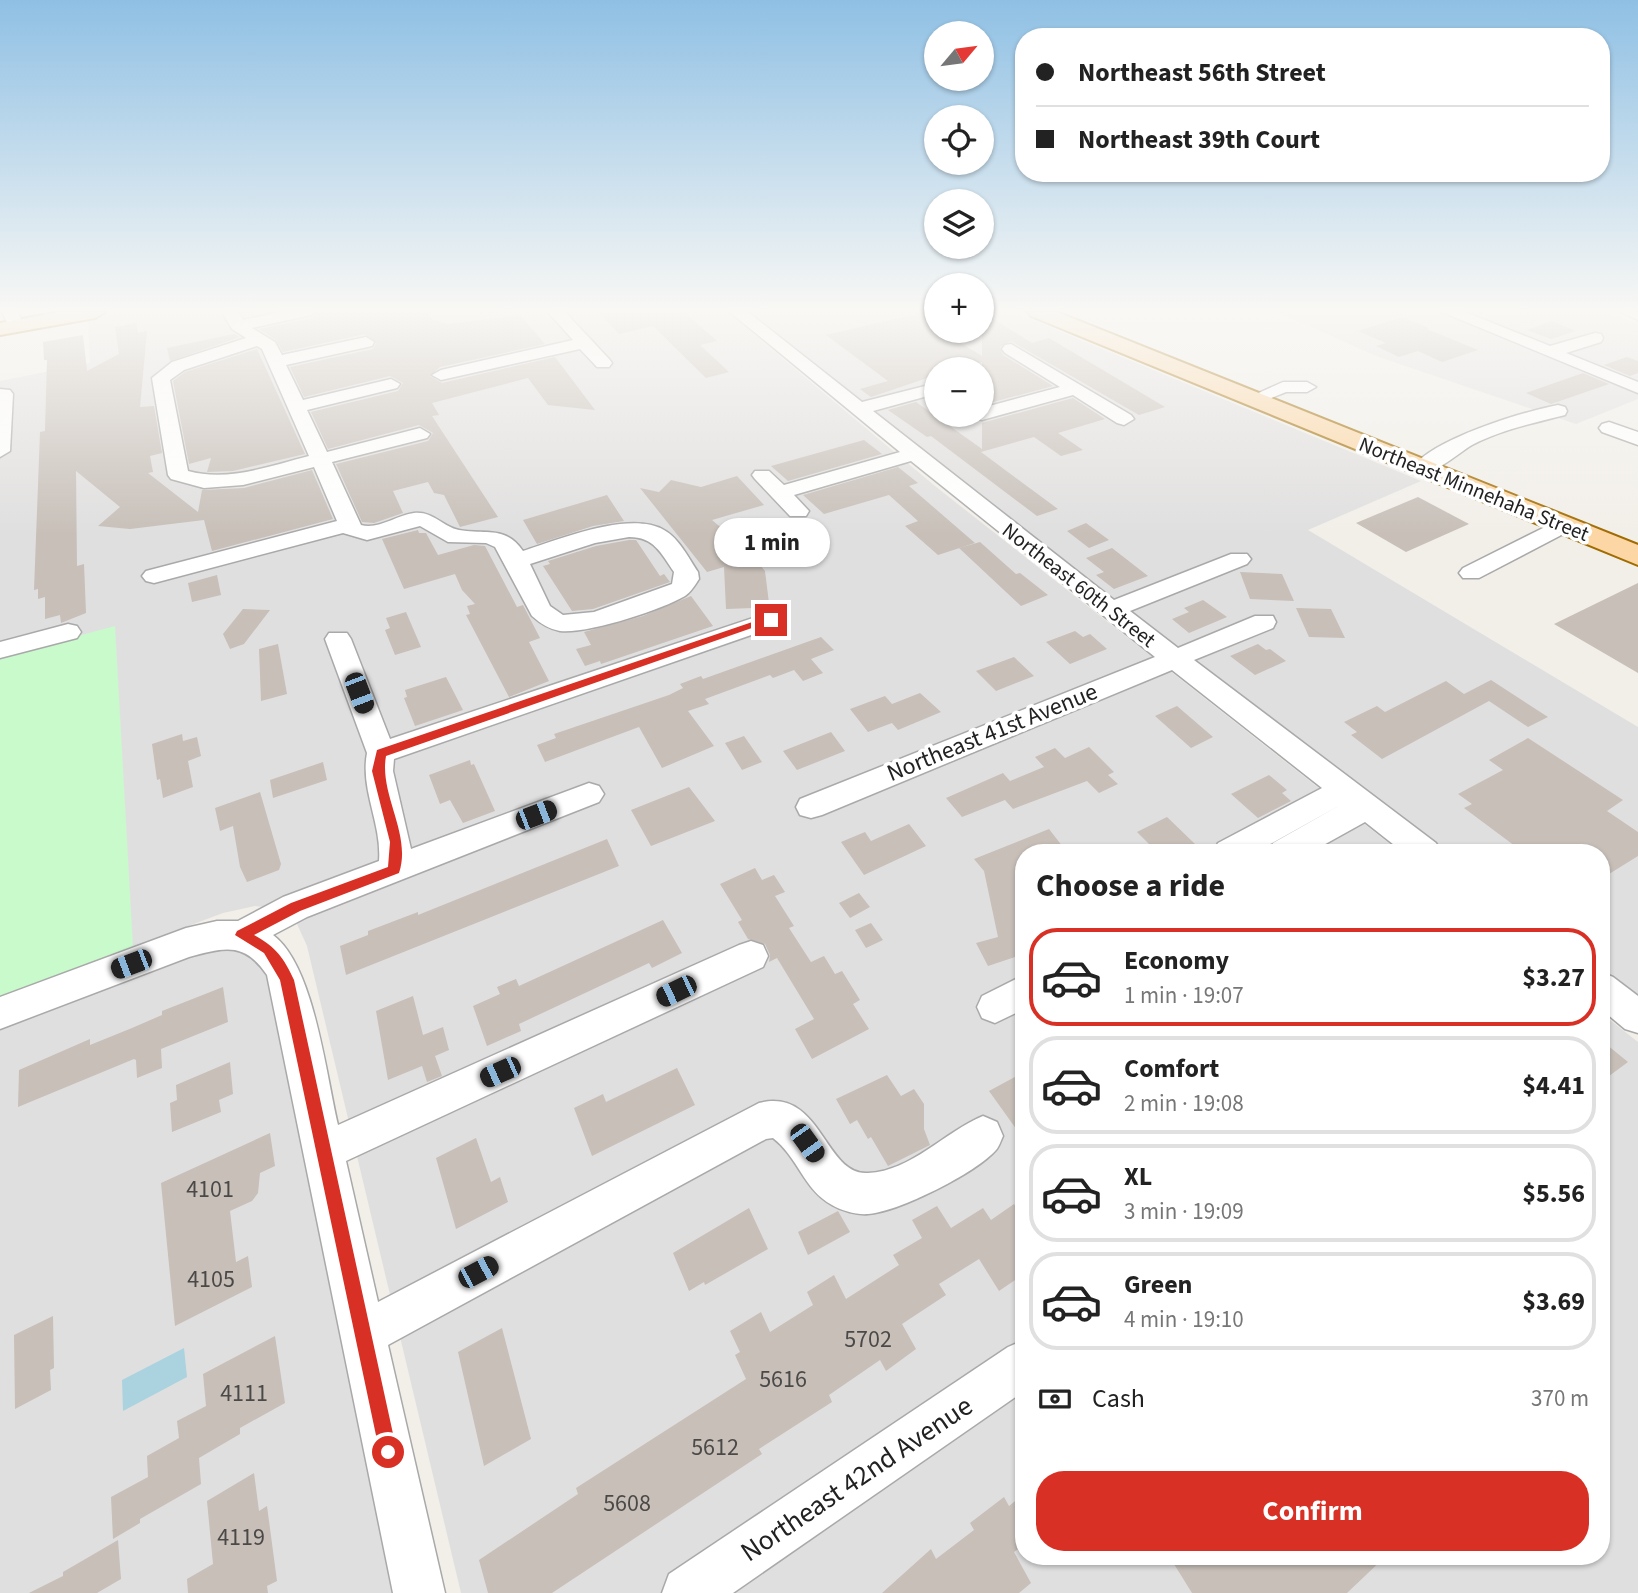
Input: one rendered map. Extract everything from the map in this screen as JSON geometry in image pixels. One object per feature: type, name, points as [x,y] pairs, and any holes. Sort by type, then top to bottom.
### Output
[{"type":"main road","name":"Northeast Minnehaha Street","points":[[1220,386],[1638,556]]},
{"type":"street","points":[[162,386],[178,475],[204,482],[222,482],[419,434]]},
{"type":"street","points":[[287,386],[321,458],[347,525],[357,532],[370,533],[414,520],[433,522],[456,537],[498,539],[509,548],[544,615],[561,624],[579,622],[667,595],[680,589],[687,579],[686,572],[659,536],[643,529],[621,530],[516,561]]},
{"type":"street","points":[[297,407],[381,386]]},
{"type":"street","name":"Northeast 60th Street","points":[[830,386],[1111,610],[1414,844]]},
{"type":"street","points":[[1070,386],[1124,419]]},
{"type":"street","points":[[1254,400],[1283,387],[1307,387]]},
{"type":"street","points":[[994,411],[1074,389]]},
{"type":"street","points":[[0,451],[4,394]]},
{"type":"street","points":[[858,409],[924,394]]},
{"type":"street","points":[[1422,468],[1467,440],[1528,417],[1558,411]]},
{"type":"street","points":[[1609,428],[1638,439]]},
{"type":"street","points":[[780,493],[914,454]]},
{"type":"street","points":[[762,475],[798,511]]},
{"type":"street","points":[[414,520],[420,508],[417,498]]},
{"type":"street","points":[[154,576],[347,525]]},
{"type":"street","points":[[1471,573],[1563,525]]},
{"type":"street","points":[[1111,610],[1239,559]]},
{"type":"street","points":[[381,753],[771,620]]},
{"type":"street","name":"Northeast 41st Avenue","points":[[811,807],[1264,622]]},
{"type":"street","points":[[0,650],[68,632]]},
{"type":"street","points":[[338,639],[381,753],[378,771],[396,842],[394,870]]},
{"type":"street","points":[[242,935],[295,907],[589,794]]},
{"type":"street","points":[[1247,844],[1355,799]]},
{"type":"street","points":[[1295,844],[1355,799]]},
{"type":"street","points":[[0,1013],[186,943],[217,935],[242,935],[269,949],[279,962],[287,980],[419,1593]]},
{"type":"street","points":[[322,1152],[751,956]]},
{"type":"street","points":[[1610,995],[1638,1017]]},
{"type":"street","points":[[362,1335],[759,1122],[774,1118],[796,1129],[831,1181],[858,1195],[899,1189],[983,1136]]},
{"type":"street","name":"Northeast 42nd Avenue","points":[[688,1593],[1015,1369]]},
{"type":"shaded area","points":[[0,386],[816,386],[935,486],[1390,844],[1015,844],[1015,1565],[1610,1565],[1610,1020],[1638,1042],[1638,1593],[461,1593],[307,946],[297,924],[280,909],[255,906],[223,913],[0,997]]},
{"type":"shaded area","points":[[840,386],[924,386],[924,427],[994,427],[994,386],[1192,386],[1421,481],[1308,530],[1638,727],[1638,998],[1610,977],[1610,844],[1435,844],[1025,535]]},
{"type":"shaded area","points":[[1465,386],[1638,386],[1638,399],[1576,424]]},
{"type":"shaded area","points":[[219,949],[243,951],[262,960],[272,978],[394,1593],[0,1593],[0,1027],[187,956]]},
{"type":"green space","points":[[115,626],[133,948],[0,998],[0,657]]},
{"type":"water","points":[[184,1348],[187,1377],[123,1411],[122,1380]]},
{"type":"building","points":[[46,386],[142,386],[140,407],[154,406],[162,453],[150,456],[153,472],[148,473],[198,512],[202,490],[244,488],[312,470],[333,519],[212,551],[204,520],[130,529],[98,526],[120,507],[76,471],[77,566],[84,564],[86,613],[61,623],[60,615],[45,619],[45,597],[38,599],[38,589],[34,590],[40,432],[45,431]]},
{"type":"building","points":[[174,386],[274,386],[305,454],[233,471],[207,472],[211,458],[189,464]]},
{"type":"building","points":[[299,386],[348,386],[304,397]]},
{"type":"building","points":[[401,386],[496,386],[432,403],[439,415],[432,416],[498,517],[460,527],[444,495],[434,493],[428,482],[393,491],[403,513],[374,523],[362,522],[336,464],[428,441],[433,433],[419,425],[328,449],[311,412],[398,391]]},
{"type":"building","points":[[534,386],[577,386],[595,410],[548,405]]},
{"type":"building","points":[[902,386],[871,397],[860,389]]},
{"type":"building","points":[[994,386],[1052,386],[994,402]]},
{"type":"building","points":[[1089,386],[1130,386],[1165,407],[1139,415]]},
{"type":"building","points":[[1545,386],[1602,386],[1551,404],[1526,393]]},
{"type":"building","points":[[1073,398],[1105,419],[1058,433],[1083,450],[1061,456],[1034,437],[981,452],[1058,509],[1037,516],[931,436],[927,437],[888,410],[916,402],[924,408],[924,427],[951,427],[982,449],[982,427],[994,427],[994,420]]},
{"type":"building","points":[[864,440],[882,454],[788,481],[771,466]]},
{"type":"building","points":[[898,467],[918,483],[909,486],[975,543],[938,555],[905,526],[918,521],[889,495],[824,514],[803,495]]},
{"type":"building","points":[[737,476],[764,505],[712,520],[744,547],[765,571],[769,603],[752,604],[753,608],[726,609],[724,567],[707,572],[640,488],[659,492],[671,480],[701,487]]},
{"type":"building","points":[[607,495],[624,521],[593,526],[537,544],[523,520]]},
{"type":"building","points":[[1418,497],[1469,524],[1406,552],[1356,523]]},
{"type":"building","points":[[1086,523],[1109,540],[1089,548],[1067,531]]},
{"type":"building","points":[[418,530],[419,533],[426,533],[438,555],[474,545],[485,546],[517,607],[523,605],[540,638],[529,642],[549,681],[509,697],[466,615],[470,614],[467,606],[475,604],[462,590],[455,574],[404,589],[382,539]]},
{"type":"building","points":[[636,540],[660,576],[664,574],[670,582],[593,609],[572,611],[543,566],[550,564],[548,561],[596,546]]},
{"type":"building","points":[[980,542],[1016,574],[1020,573],[1048,595],[1021,606],[959,548]]},
{"type":"building","points":[[1112,548],[1148,576],[1114,589],[1096,575],[1104,572],[1086,558]]},
{"type":"building","points":[[1240,572],[1282,574],[1294,601],[1250,599]]},
{"type":"building","points":[[217,575],[221,595],[192,602],[188,583]]},
{"type":"building","points":[[1638,583],[1638,673],[1554,624]]},
{"type":"building","points":[[691,596],[713,626],[601,664],[600,661],[585,666],[576,649],[591,645],[584,632],[643,616]]},
{"type":"building","points":[[1203,600],[1227,617],[1189,633],[1172,619],[1189,612],[1184,608]]},
{"type":"building","points":[[1296,608],[1331,609],[1345,638],[1309,637]]},
{"type":"building","points":[[243,609],[270,610],[244,644],[230,649],[223,634]]},
{"type":"building","points":[[406,612],[421,647],[395,655],[385,630],[390,628],[386,618]]},
{"type":"building","points":[[1075,631],[1083,637],[1090,634],[1107,649],[1070,664],[1046,642]]},
{"type":"building","points":[[821,637],[834,650],[811,659],[823,673],[803,681],[794,670],[773,678],[770,675],[705,699],[709,704],[688,711],[714,746],[662,768],[639,727],[545,762],[537,745],[556,738],[554,734],[669,695],[683,688],[680,684],[701,676],[703,679]]},
{"type":"building","points":[[278,644],[287,694],[261,701],[259,649]]},
{"type":"building","points":[[1258,644],[1286,661],[1255,675],[1230,656]]},
{"type":"building","points":[[1014,657],[1034,676],[996,691],[976,671]]},
{"type":"building","points":[[446,677],[463,710],[415,726],[404,698],[407,697],[405,690]]},
{"type":"building","points":[[1491,680],[1548,717],[1528,727],[1489,701],[1382,759],[1351,735],[1357,732],[1344,722],[1377,706],[1385,712],[1446,681],[1464,694]]},
{"type":"building","points":[[920,693],[941,712],[898,730],[892,723],[868,732],[850,709],[885,696],[892,704]]},
{"type":"building","points":[[1177,706],[1213,737],[1191,748],[1155,716]]},
{"type":"building","points":[[831,732],[845,751],[797,770],[783,751]]},
{"type":"building","points":[[182,734],[183,741],[197,737],[201,756],[188,761],[193,787],[163,798],[160,779],[157,780],[152,744]]},
{"type":"building","points":[[744,736],[762,762],[742,770],[725,743]]},
{"type":"building","points":[[1528,738],[1623,800],[1607,811],[1638,832],[1638,856],[1610,873],[1610,844],[1512,844],[1464,808],[1472,804],[1458,794],[1503,770],[1489,760]]},
{"type":"building","points":[[1089,747],[1114,772],[1108,775],[1118,784],[1099,793],[1087,781],[1013,809],[1005,800],[962,817],[946,798],[1003,773],[1010,781],[1044,767],[1035,757],[1055,748],[1065,758]]},
{"type":"building","points":[[470,760],[495,811],[463,823],[450,800],[440,804],[429,775]]},
{"type":"building","points":[[323,762],[327,780],[273,798],[270,780]]},
{"type":"building","points":[[1269,775],[1287,790],[1282,793],[1291,801],[1258,818],[1231,794]]},
{"type":"building","points":[[689,787],[715,821],[651,846],[631,810]]},
{"type":"building","points":[[260,792],[281,864],[279,870],[247,882],[240,867],[233,826],[220,831],[215,808]]},
{"type":"building","points":[[1167,817],[1195,844],[1149,844],[1137,832]]},
{"type":"building","points":[[909,824],[926,846],[864,875],[841,842],[865,832],[871,841]]},
{"type":"building","points":[[1049,829],[1061,844],[1015,844],[1015,957],[988,966],[976,943],[998,937],[984,871],[974,859]]},
{"type":"building","points":[[607,839],[619,866],[346,975],[340,946],[368,935],[368,931],[418,912],[418,915]]},
{"type":"building","points":[[755,868],[762,880],[774,875],[785,892],[775,896],[794,926],[789,928],[811,962],[824,956],[835,974],[842,971],[860,1000],[853,1004],[869,1029],[812,1059],[795,1029],[814,1019],[777,958],[769,962],[770,955],[765,944],[748,939],[738,922],[742,920],[720,884]]},
{"type":"building","points":[[859,893],[870,907],[850,918],[839,903]]},
{"type":"building","points":[[663,920],[682,953],[652,968],[649,963],[519,1024],[521,1031],[487,1046],[473,1006],[500,994],[497,987],[516,979],[519,986]]},
{"type":"building","points":[[871,923],[883,940],[866,948],[855,930]]},
{"type":"building","points":[[223,987],[228,1022],[161,1049],[162,1068],[137,1078],[134,1059],[18,1107],[19,1070],[90,1039],[90,1045],[132,1028],[162,1015],[162,1011]]},
{"type":"building","points":[[413,996],[423,1035],[443,1027],[449,1050],[435,1056],[442,1076],[427,1082],[422,1066],[388,1080],[376,1011]]},
{"type":"building","points":[[1610,1047],[1628,1062],[1610,1075]]},
{"type":"building","points":[[230,1062],[233,1094],[219,1100],[221,1112],[172,1132],[170,1103],[177,1100],[176,1085]]},
{"type":"building","points":[[677,1068],[695,1105],[592,1156],[574,1108],[603,1094],[606,1102]]},
{"type":"building","points":[[887,1075],[901,1096],[914,1089],[924,1104],[924,1129],[930,1145],[888,1166],[871,1137],[868,1139],[857,1120],[850,1124],[836,1099]]},
{"type":"building","points":[[1015,1077],[1015,1127],[989,1091]]},
{"type":"building","points":[[270,1133],[275,1166],[260,1173],[258,1193],[252,1201],[230,1211],[236,1262],[248,1256],[252,1287],[175,1326],[161,1183]]},
{"type":"building","points":[[476,1138],[491,1182],[500,1177],[508,1202],[456,1229],[436,1158]]},
{"type":"building","points":[[1015,1205],[1015,1280],[999,1291],[979,1259],[939,1284],[946,1295],[902,1324],[916,1349],[886,1371],[880,1360],[829,1395],[832,1402],[759,1449],[762,1454],[552,1593],[488,1593],[479,1560],[578,1494],[576,1488],[746,1379],[735,1355],[740,1352],[730,1331],[761,1312],[770,1332],[813,1305],[807,1292],[834,1275],[846,1299],[899,1265],[893,1255],[922,1238],[912,1220],[937,1206],[951,1228],[983,1208],[991,1220]]},
{"type":"building","points":[[749,1208],[768,1249],[705,1285],[704,1282],[689,1291],[673,1253]]},
{"type":"building","points":[[838,1211],[850,1232],[808,1255],[798,1232]]},
{"type":"building","points":[[53,1316],[54,1368],[50,1370],[51,1390],[15,1409],[14,1335]]},
{"type":"building","points":[[502,1328],[531,1439],[484,1466],[458,1352]]},
{"type":"building","points":[[275,1336],[285,1403],[240,1428],[240,1434],[199,1458],[201,1484],[140,1519],[140,1523],[113,1539],[111,1497],[148,1477],[147,1456],[179,1438],[177,1421],[206,1406],[203,1374]]},
{"type":"building","points":[[254,1473],[259,1511],[267,1506],[277,1581],[267,1586],[268,1593],[188,1593],[187,1579],[213,1564],[207,1501]]},
{"type":"building","points":[[1004,1497],[1009,1506],[1015,1501],[1015,1565],[1021,1565],[1031,1583],[1019,1593],[882,1593],[931,1549],[936,1559],[974,1530],[970,1523]]},
{"type":"building","points":[[118,1540],[121,1579],[97,1593],[29,1593],[63,1576],[63,1572]]},
{"type":"building","points":[[1175,1565],[1377,1565],[1347,1593],[1192,1593]]},
{"type":"route","points":[[388,1452],[287,980],[279,962],[269,949],[242,935],[295,907],[394,870],[396,842],[378,771],[381,753],[771,620]]}]
